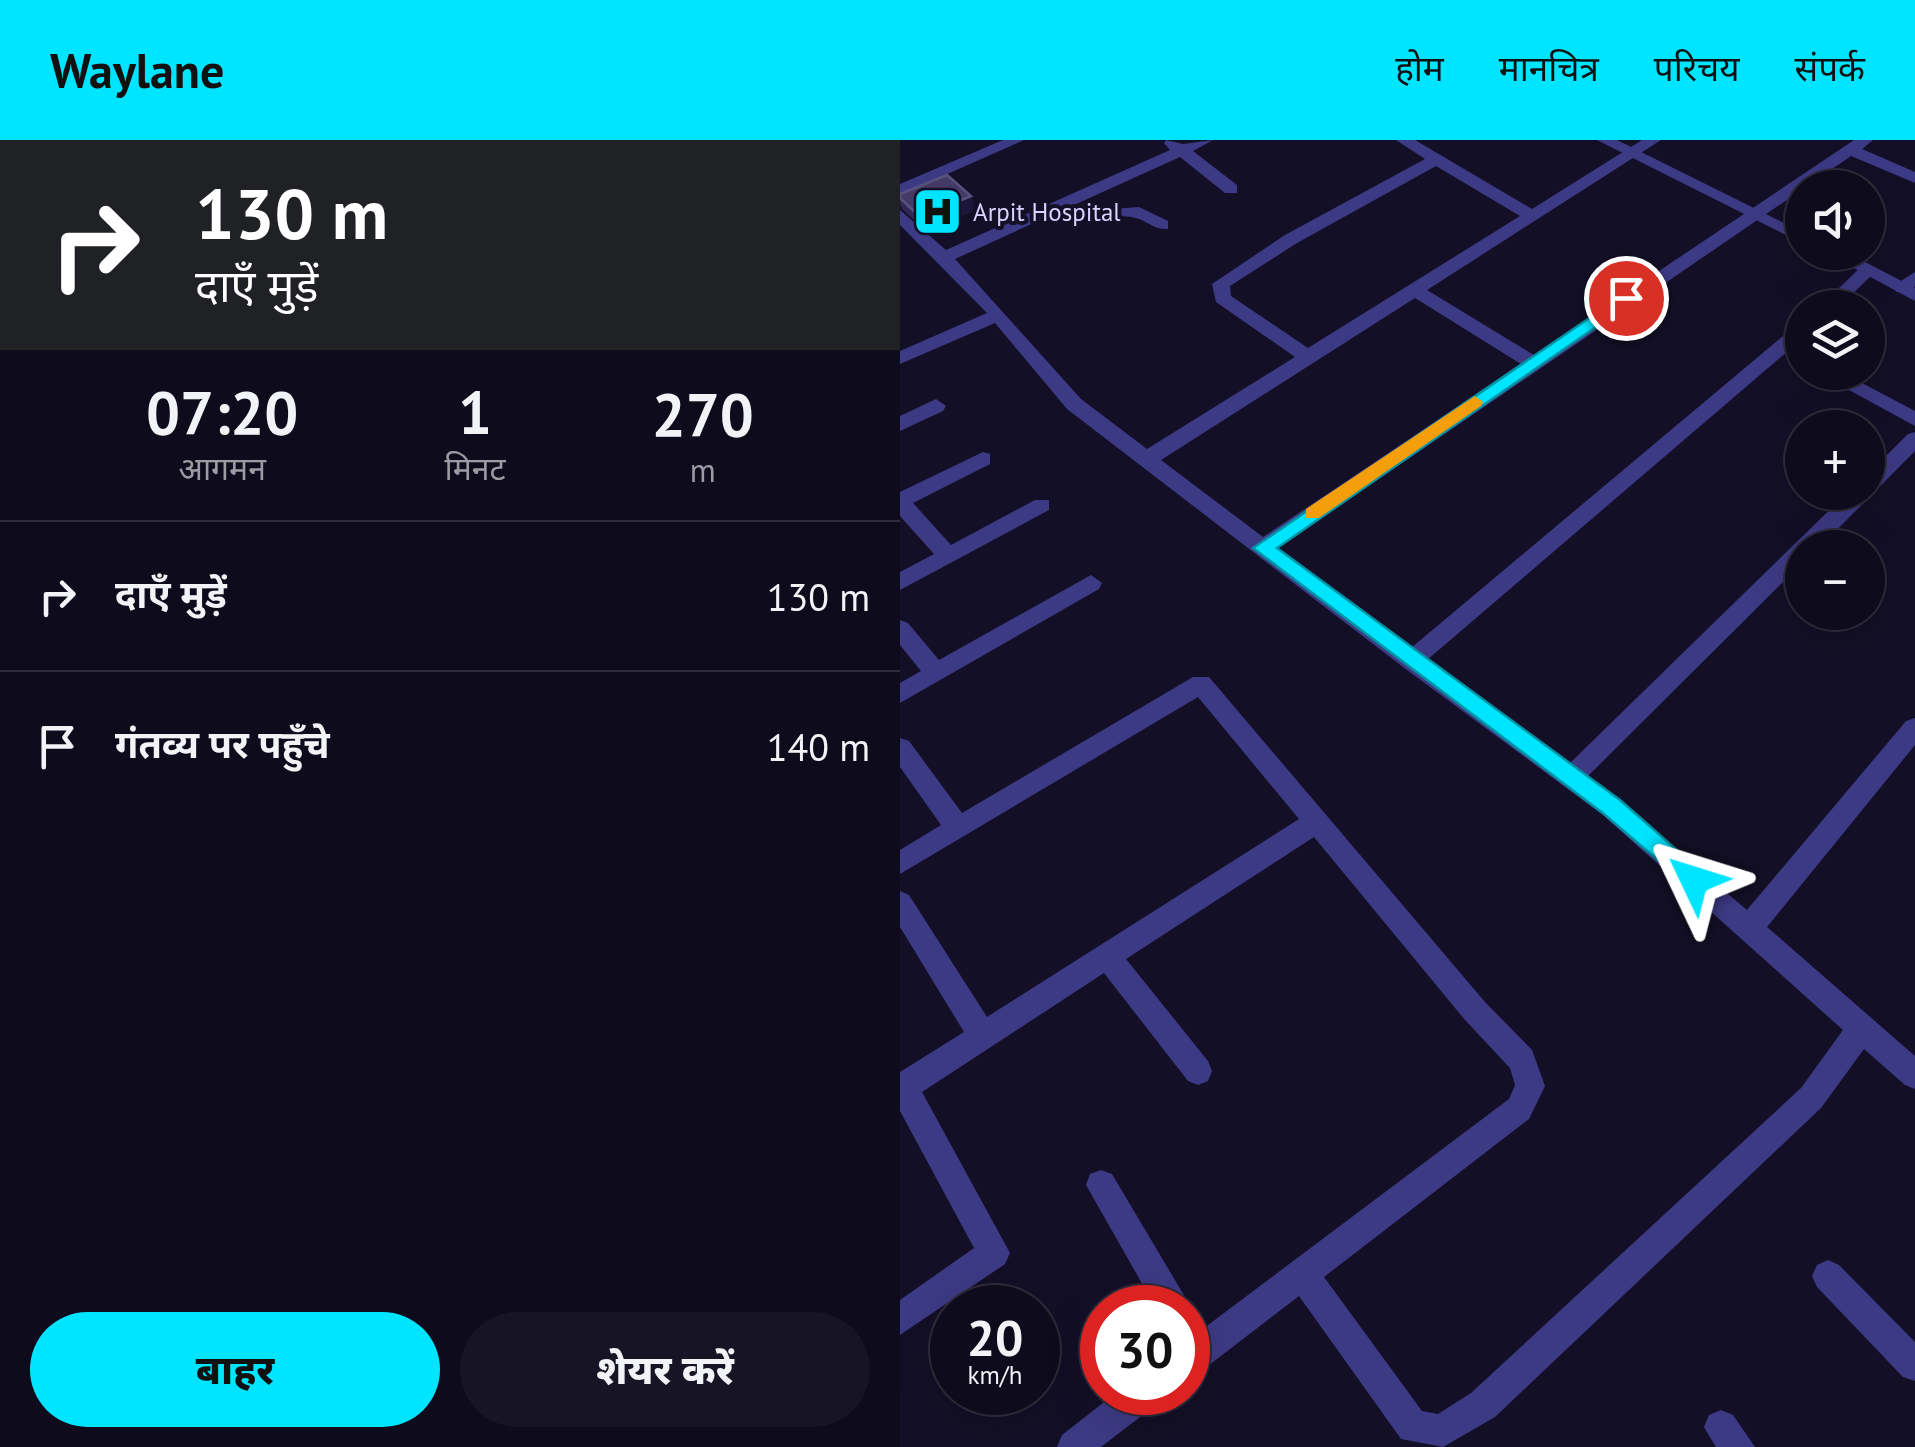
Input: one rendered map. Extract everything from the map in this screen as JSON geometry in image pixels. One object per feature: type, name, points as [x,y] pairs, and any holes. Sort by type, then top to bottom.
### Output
[{"type":"street","points":[[900,190],[1016,140]]},
{"type":"street","points":[[943,258],[1060,205],[1175,145],[1205,140]]},
{"type":"street","points":[[1404,140],[1531,215]]},
{"type":"street","points":[[1604,140],[1785,229]]},
{"type":"street","points":[[1145,460],[1654,140]]},
{"type":"street","points":[[1175,145],[1230,189]]},
{"type":"street","points":[[1263,548],[1752,212],[1858,145],[1915,178]]},
{"type":"street","points":[[1308,356],[1222,298],[1221,284],[1291,239],[1437,159]]},
{"type":"street","points":[[1060,205],[1084,216],[1139,212],[1162,225]]},
{"type":"street","points":[[900,215],[997,315],[1074,404],[1411,662],[1571,776],[1915,1075]]},
{"type":"street","points":[[1846,290],[1868,270],[1911,287]]},
{"type":"street","points":[[1414,290],[1532,362]]},
{"type":"street","points":[[900,358],[997,315]]},
{"type":"street","points":[[1411,662],[1785,347]]},
{"type":"street","points":[[1859,390],[1915,419]]},
{"type":"street","points":[[900,424],[936,406]]},
{"type":"street","points":[[1885,469],[1915,439]]},
{"type":"street","points":[[948,556],[900,501],[983,458]]},
{"type":"street","points":[[900,582],[1042,505]]},
{"type":"street","points":[[1823,530],[1843,510]]},
{"type":"street","points":[[1571,776],[1785,568]]},
{"type":"street","points":[[900,694],[1091,582]]},
{"type":"street","points":[[900,629],[936,673]]},
{"type":"street","points":[[900,863],[1201,684],[1475,1010],[1522,1060],[1530,1086],[1519,1109],[1302,1274],[1210,1335]]},
{"type":"street","points":[[1749,928],[1915,728]]},
{"type":"street","points":[[900,748],[957,827]]},
{"type":"street","points":[[900,1319],[994,1253],[902,1088],[1319,820]]},
{"type":"street","points":[[900,903],[983,1036]]},
{"type":"street","points":[[1108,956],[1198,1071]]},
{"type":"street","points":[[1302,1274],[1414,1427],[1441,1430],[1484,1405],[1811,1098],[1862,1028]]},
{"type":"street","points":[[1101,1184],[1160,1285]]},
{"type":"street","points":[[1828,1276],[1915,1364]]},
{"type":"street","points":[[1074,1447],[1115,1415]]},
{"type":"building","points":[[947,175],[971,196],[920,217],[900,198],[900,194]]},
{"type":"slow traffic","points":[[1313,514],[1475,402]]},
{"type":"place","name":"Arpit Hospital","points":[[938,212]]},
{"type":"route","points":[[1626,298],[1263,548],[1411,662],[1612,807],[1694,880]]}]
